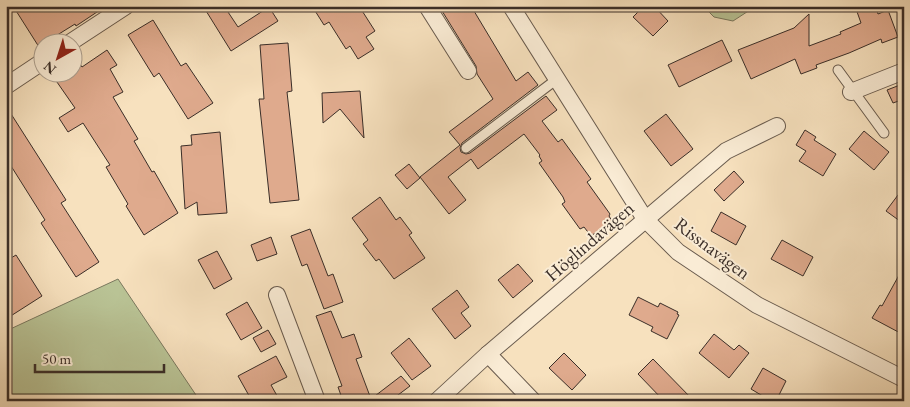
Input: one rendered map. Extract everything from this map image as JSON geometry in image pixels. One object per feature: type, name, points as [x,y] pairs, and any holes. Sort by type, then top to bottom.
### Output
[{"type":"street","points":[[82,35],[126,6]]},
{"type":"street","points":[[427,6],[468,71]]},
{"type":"street","name":"Rissnavägen","points":[[511,6],[645,219],[678,252],[757,305],[904,379]]},
{"type":"street","points":[[6,86],[32,69]]},
{"type":"street","points":[[852,92],[904,72]]},
{"type":"street","name":"Höglindavägen","points":[[437,401],[488,354],[726,151],[777,126]]},
{"type":"street","points":[[277,295],[318,401]]},
{"type":"street","points":[[488,354],[533,401]]},
{"type":"lane","points":[[838,70],[852,92],[884,133]]},
{"type":"lane","points":[[466,148],[557,79]]},
{"type":"green space","points":[[703,6],[752,6],[753,8],[733,21],[714,17]]},
{"type":"green space","points":[[118,279],[200,401],[6,401],[6,331]]},
{"type":"building","points":[[13,6],[106,6],[76,26],[75,24],[62,32],[32,32],[32,36]]},
{"type":"building","points":[[203,6],[224,6],[238,27],[269,7],[278,21],[231,51]]},
{"type":"building","points":[[312,6],[359,6],[375,31],[366,37],[374,49],[358,59],[350,46],[346,49],[329,22],[324,25]]},
{"type":"building","points":[[439,6],[471,6],[516,81],[528,72],[538,85],[462,143],[461,152],[470,153],[546,96],[557,110],[542,121],[558,142],[562,139],[591,179],[587,182],[610,214],[609,216],[612,221],[591,236],[584,227],[580,229],[562,204],[565,202],[563,197],[539,163],[542,161],[540,155],[524,134],[478,169],[471,159],[448,177],[466,200],[449,214],[420,177],[460,145],[449,132],[493,99],[477,74],[476,66]]},
{"type":"building","points":[[644,6],[654,6],[668,21],[653,36],[633,17]]},
{"type":"building","points":[[855,6],[875,6],[878,14],[888,10],[898,37],[882,43],[881,39],[816,65],[817,68],[801,74],[795,59],[751,79],[738,50],[794,28],[809,14],[809,46],[841,34],[840,32],[861,23]]},
{"type":"building","points":[[153,20],[181,66],[186,63],[213,103],[188,119],[159,73],[154,77],[128,35]]},
{"type":"building","points":[[722,40],[732,61],[679,87],[668,65]]},
{"type":"building","points":[[288,43],[292,91],[287,92],[299,200],[270,203],[259,99],[264,99],[260,45]]},
{"type":"building","points":[[107,50],[117,65],[110,69],[123,92],[113,97],[138,139],[134,141],[178,213],[144,235],[126,206],[128,204],[106,167],[110,165],[83,123],[68,132],[59,118],[75,108],[57,82],[82,82],[82,67]]},
{"type":"building","points":[[900,85],[904,99],[893,103],[887,90]]},
{"type":"building","points":[[360,91],[364,138],[340,109],[323,123],[322,93]]},
{"type":"building","points":[[6,106],[66,200],[61,203],[99,262],[76,277],[41,223],[45,220],[6,158]]},
{"type":"building","points":[[666,114],[693,149],[671,166],[644,131]]},
{"type":"building","points":[[805,130],[816,137],[814,140],[836,154],[823,176],[799,161],[806,151],[796,145]]},
{"type":"building","points":[[864,131],[889,152],[874,170],[849,149]]},
{"type":"building","points":[[220,132],[227,213],[198,215],[197,202],[185,209],[181,146],[192,145],[191,135]]},
{"type":"building","points":[[409,164],[420,178],[407,189],[395,175]]},
{"type":"building","points":[[734,171],[744,182],[724,201],[714,190]]},
{"type":"building","points":[[904,187],[904,224],[886,211]]},
{"type":"building","points":[[380,197],[396,220],[400,217],[412,233],[409,235],[425,258],[394,279],[379,259],[376,261],[363,244],[368,240],[352,218]]},
{"type":"building","points":[[721,212],[746,226],[736,245],[711,231]]},
{"type":"building","points":[[310,229],[328,276],[333,274],[343,302],[324,309],[307,264],[302,266],[291,236]]},
{"type":"building","points":[[271,237],[277,254],[257,261],[251,245]]},
{"type":"building","points":[[782,240],[813,257],[803,276],[771,259]]},
{"type":"building","points":[[217,251],[232,279],[214,289],[198,260]]},
{"type":"building","points":[[16,255],[42,296],[6,319],[6,261]]},
{"type":"building","points":[[518,264],[533,281],[513,298],[498,280]]},
{"type":"building","points":[[904,266],[904,335],[872,318],[880,305],[882,306]]},
{"type":"building","points":[[457,290],[469,307],[461,313],[471,326],[455,339],[432,309]]},
{"type":"building","points":[[638,297],[658,307],[660,303],[678,312],[677,314],[679,315],[667,339],[651,331],[653,327],[629,315]]},
{"type":"building","points":[[247,302],[262,328],[241,340],[226,314]]},
{"type":"building","points":[[331,311],[342,338],[354,334],[362,357],[356,359],[371,399],[401,376],[410,386],[390,401],[343,401],[338,387],[342,386],[316,316]]},
{"type":"building","points":[[268,330],[276,344],[261,352],[253,338]]},
{"type":"building","points":[[714,334],[734,350],[739,345],[749,353],[729,378],[699,353]]},
{"type":"building","points":[[409,338],[431,366],[412,380],[391,353]]},
{"type":"building","points":[[564,353],[586,375],[572,390],[549,368]]},
{"type":"building","points":[[276,356],[287,377],[271,385],[280,401],[252,401],[238,376]]},
{"type":"building","points":[[653,359],[694,401],[664,401],[638,374]]},
{"type":"building","points":[[763,368],[786,381],[776,401],[771,401],[751,389]]}]
